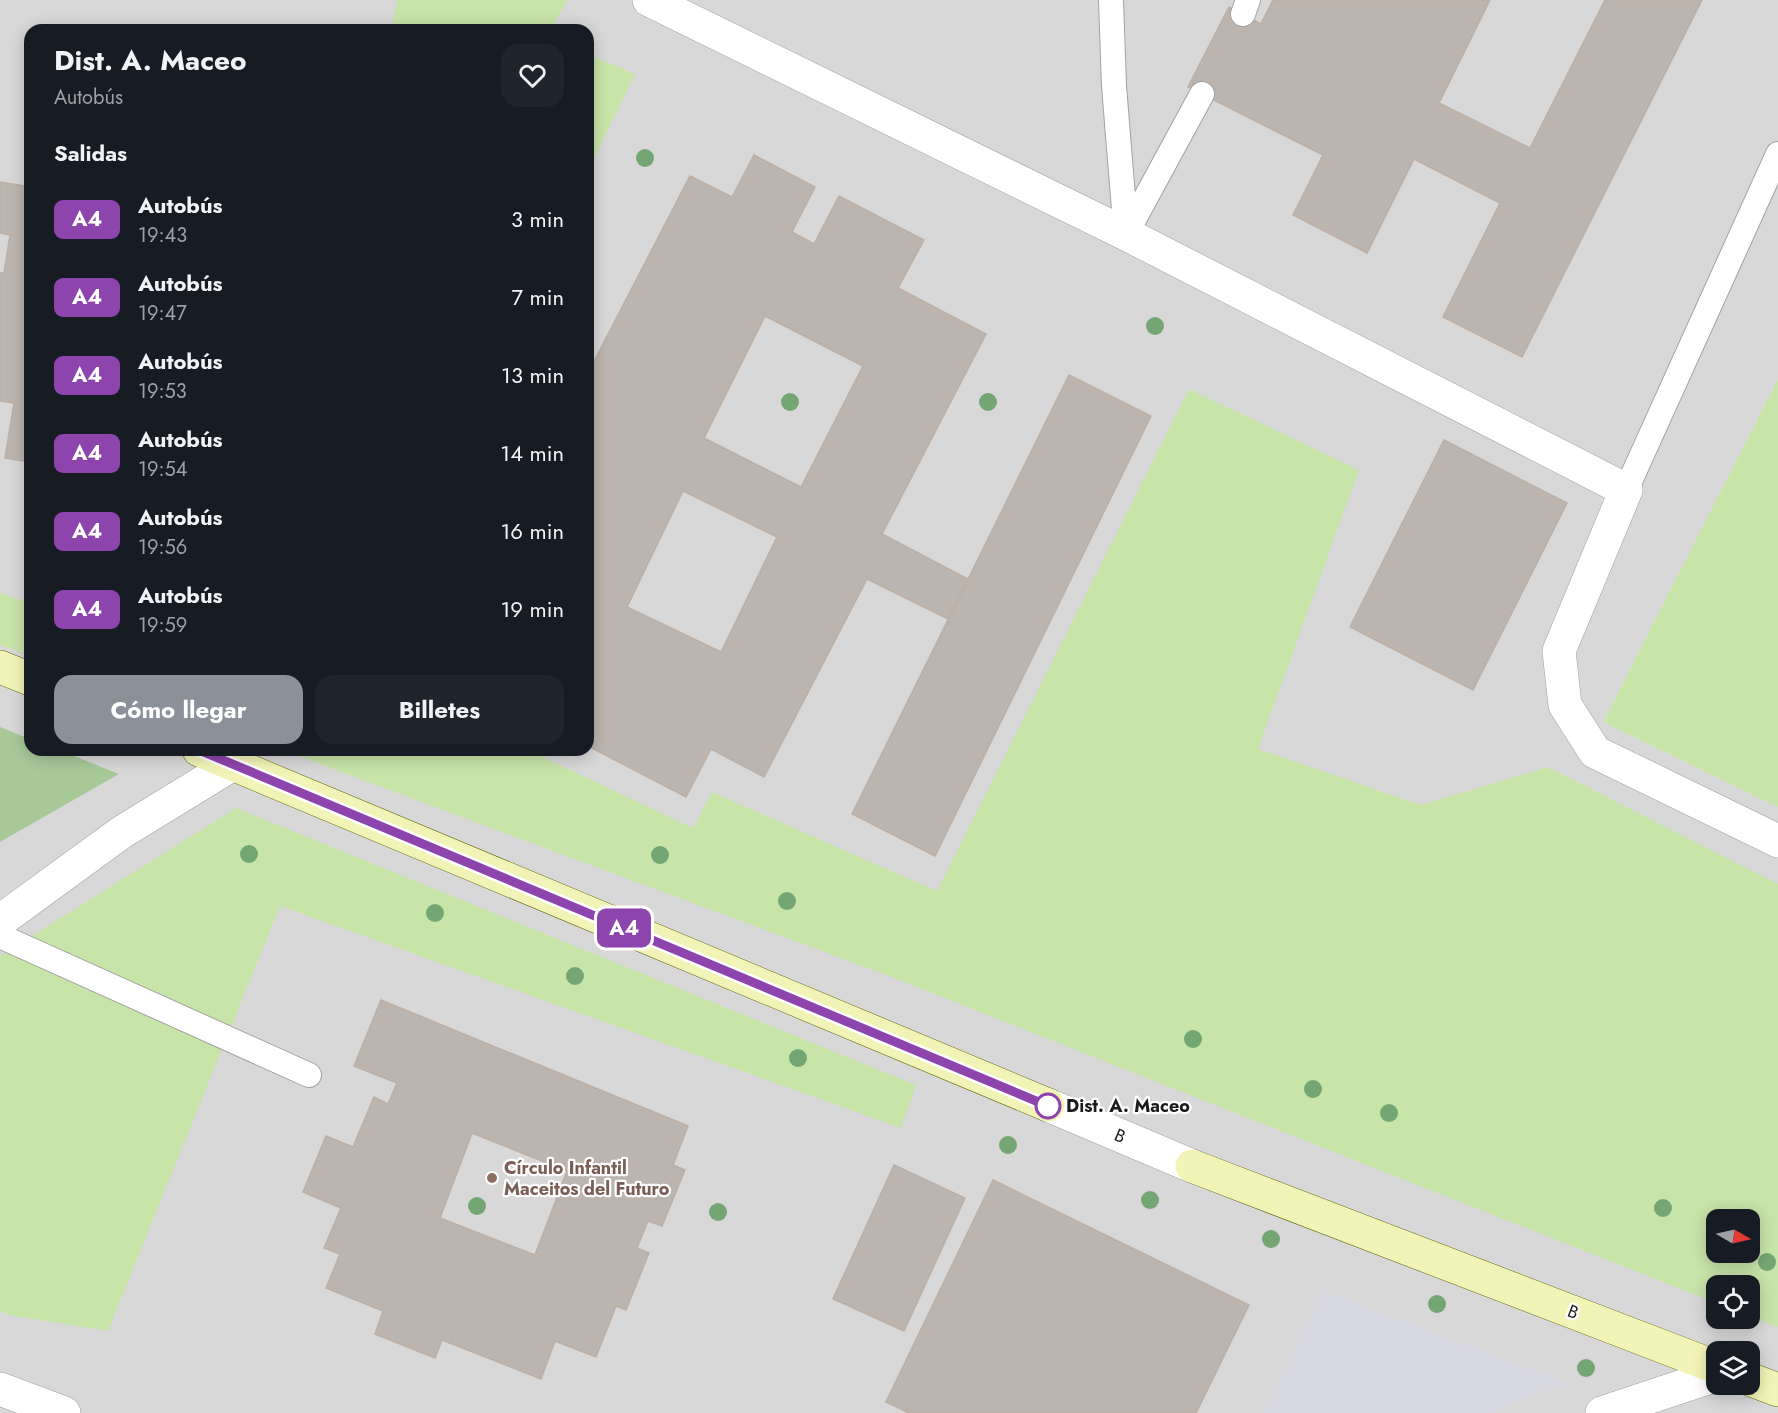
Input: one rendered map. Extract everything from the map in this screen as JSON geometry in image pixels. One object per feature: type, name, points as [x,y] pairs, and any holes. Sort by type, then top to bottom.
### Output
[{"type":"street","points":[[649,0],[1126,234],[1626,490],[1559,651],[1565,705],[1595,752],[1778,841]]},
{"type":"street","points":[[0,667],[24,677]]},
{"type":"street","name":"B","points":[[214,756],[1192,1166],[1706,1363]]},
{"type":"street","points":[[0,921],[122,832],[233,764]]},
{"type":"street","points":[[1602,1413],[1706,1378]]},
{"type":"street","points":[[1760,1383],[1778,1390]]},
{"type":"street","points":[[0,1389],[64,1413]]},
{"type":"lane","points":[[1111,0],[1114,86],[1126,234]]},
{"type":"lane","points":[[1126,234],[1202,94]]},
{"type":"lane","points":[[1626,490],[1778,154]]},
{"type":"lane","points":[[0,936],[309,1075]]},
{"type":"shaded area","points":[[0,0],[1778,0],[1778,379],[1603,722],[1778,807],[1778,1413],[0,1413]]},
{"type":"shaded area","points":[[1323,1291],[1566,1383],[1488,1413],[1265,1413]]},
{"type":"green space","points":[[397,0],[568,0],[554,24],[392,24]]},
{"type":"green space","points":[[594,57],[635,74],[594,159]]},
{"type":"green space","points":[[1778,379],[1778,807],[1603,722]]},
{"type":"green space","points":[[1189,389],[1359,470],[1258,749],[1421,805],[1548,767],[1778,884],[1778,1327],[1760,1320],[1760,1275],[1706,1275],[1706,1299],[894,978],[298,756],[541,756],[693,828],[712,792],[937,891]]},
{"type":"green space","points":[[0,593],[24,601],[24,654],[0,645]]},
{"type":"green space","points":[[0,727],[24,737],[24,756],[74,756],[119,774],[0,842]]},
{"type":"green space","points":[[236,808],[916,1085],[901,1128],[280,906],[108,1331],[9,1315],[0,1311],[0,956]]},
{"type":"building","points":[[1273,0],[1490,0],[1439,103],[1530,148],[1605,0],[1702,0],[1522,357],[1443,317],[1500,203],[1414,159],[1367,253],[1293,215],[1323,155],[1188,87],[1229,7],[1261,24]]},
{"type":"building","points":[[754,155],[815,187],[792,232],[814,244],[839,196],[924,240],[898,288],[986,334],[882,534],[968,579],[948,619],[867,579],[764,777],[711,749],[686,797],[594,749],[594,361],[690,176],[732,197]],"holes":[[[765,316],[863,366],[801,487],[704,438]],[[683,491],[777,537],[721,652],[627,607]]]},
{"type":"building","points":[[0,182],[24,186],[24,461],[5,458],[14,403],[0,401],[0,273],[4,273],[10,235],[0,233]]},
{"type":"building","points":[[1069,375],[1151,416],[935,856],[852,814]]},
{"type":"building","points":[[1444,440],[1567,503],[1473,690],[1350,627]]},
{"type":"building","points":[[381,1000],[688,1126],[673,1165],[685,1170],[662,1226],[648,1221],[637,1248],[649,1253],[626,1310],[616,1306],[596,1357],[555,1341],[541,1379],[442,1340],[435,1358],[375,1334],[383,1311],[326,1288],[340,1254],[324,1248],[341,1208],[303,1192],[326,1136],[353,1147],[374,1097],[388,1104],[397,1083],[354,1066]],"holes":[[[472,1133],[567,1171],[535,1255],[440,1218]]]},
{"type":"building","points":[[894,1165],[965,1198],[904,1331],[833,1299]]},
{"type":"building","points":[[993,1180],[1249,1305],[1196,1413],[909,1413],[886,1402]]},
{"type":"bus line","name":"A4","points":[[213,756],[1048,1106]]},
{"type":"place","name":"Dist. A. Maceo","points":[[1048,1106]]},
{"type":"place","name":"Círculo Infantil Maceitos del Futuro","points":[[492,1178]]}]
